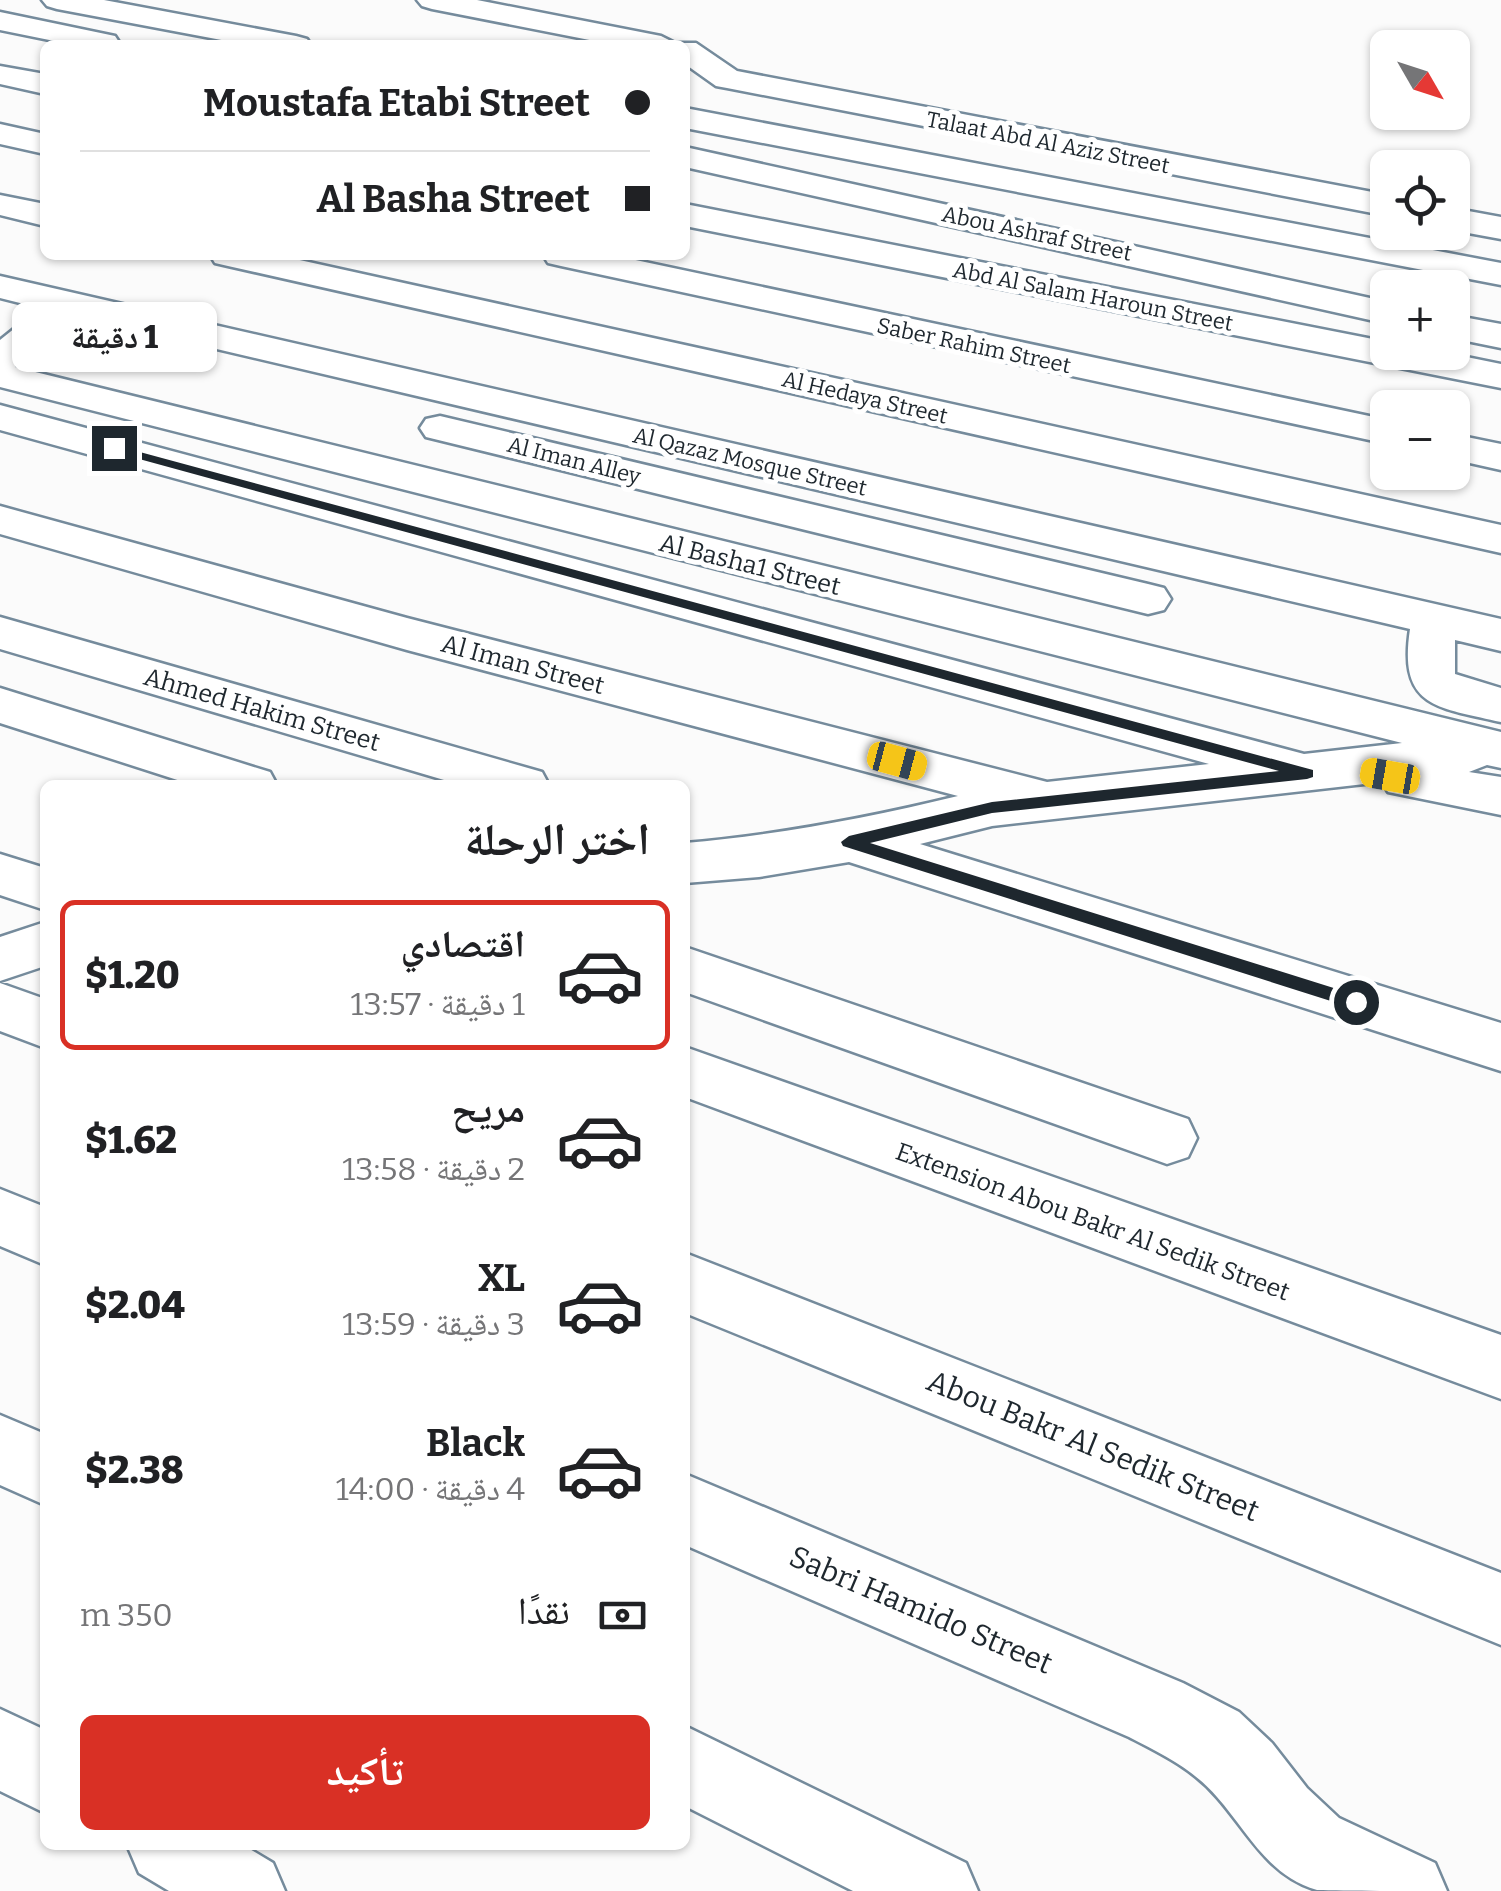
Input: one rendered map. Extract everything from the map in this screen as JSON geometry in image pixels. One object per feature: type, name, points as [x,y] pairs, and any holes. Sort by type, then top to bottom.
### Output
[{"type":"street","points":[[58,0],[270,40]]},
{"type":"street","points":[[432,0],[636,40]]},
{"type":"street","points":[[0,21],[97,40]]},
{"type":"street","name":"Talaat Abd Al Aziz Street","points":[[699,60],[728,80],[1370,203]]},
{"type":"street","points":[[0,75],[40,83]]},
{"type":"street","points":[[881,156],[906,114]]},
{"type":"street","points":[[690,119],[1501,274]]},
{"type":"street","points":[[0,134],[40,143]]},
{"type":"street","name":"Abou Ashraf Street","points":[[690,158],[1370,309]]},
{"type":"street","points":[[0,205],[40,214]]},
{"type":"street","name":"Abd Al Salam Haroun Street","points":[[690,216],[1501,376]]},
{"type":"street","points":[[1470,222],[1501,228]]},
{"type":"street","name":"Al Hedaya Street","points":[[250,260],[1501,539]]},
{"type":"street","name":"Saber Rahim Street","points":[[584,260],[1370,428]]},
{"type":"street","name":"Al Qazaz Mosque Street","points":[[0,286],[1501,635]]},
{"type":"street","points":[[0,359],[18,326],[69,303]]},
{"type":"street","name":"Al Iman Alley","points":[[18,326],[1148,599]]},
{"type":"street","points":[[1470,330],[1501,336]]},
{"type":"street","name":"Al Basha1 Street","points":[[0,375],[1500,750]]},
{"type":"street","points":[[0,417],[1330,771],[1501,796]]},
{"type":"street","points":[[1470,450],[1501,457]]},
{"type":"street","name":"Al Iman Street","points":[[0,520],[408,634],[1047,801]]},
{"type":"street","points":[[1434,620],[1427,670],[1434,683],[1450,693],[1501,705]]},
{"type":"street","name":"Ahmed Hakim Street","points":[[0,633],[507,780]]},
{"type":"street","points":[[0,706],[236,780]]},
{"type":"street","points":[[690,863],[759,857],[849,842],[957,814],[1047,801],[1500,750]]},
{"type":"street","points":[[690,836],[759,857]]},
{"type":"street","points":[[849,842],[1501,1047]]},
{"type":"street","points":[[0,874],[40,887]]},
{"type":"street","points":[[0,958],[40,946]]},
{"type":"street","points":[[690,970],[1168,1138]]},
{"type":"street","points":[[0,1006],[40,1022]]},
{"type":"street","name":"Extension Abou Bakr Al Sedik Street","points":[[690,1074],[1501,1367]]},
{"type":"street","points":[[0,1217],[40,1234]]},
{"type":"street","name":"Abou Bakr Al Sedik Street","points":[[690,1286],[1501,1609]]},
{"type":"street","points":[[0,1449],[40,1468]]},
{"type":"street","name":"Sabri Hamido Street","points":[[690,1511],[1156,1710],[1212,1739],[1245,1770],[1278,1816],[1312,1846],[1407,1891]]},
{"type":"street","points":[[0,1747],[40,1771]]},
{"type":"street","points":[[690,1767],[938,1891]]},
{"type":"street","points":[[175,1850],[245,1891]]},
{"type":"route","points":[[114,448],[1307,774],[1222,780],[992,808],[849,842],[1356,1002]]}]
